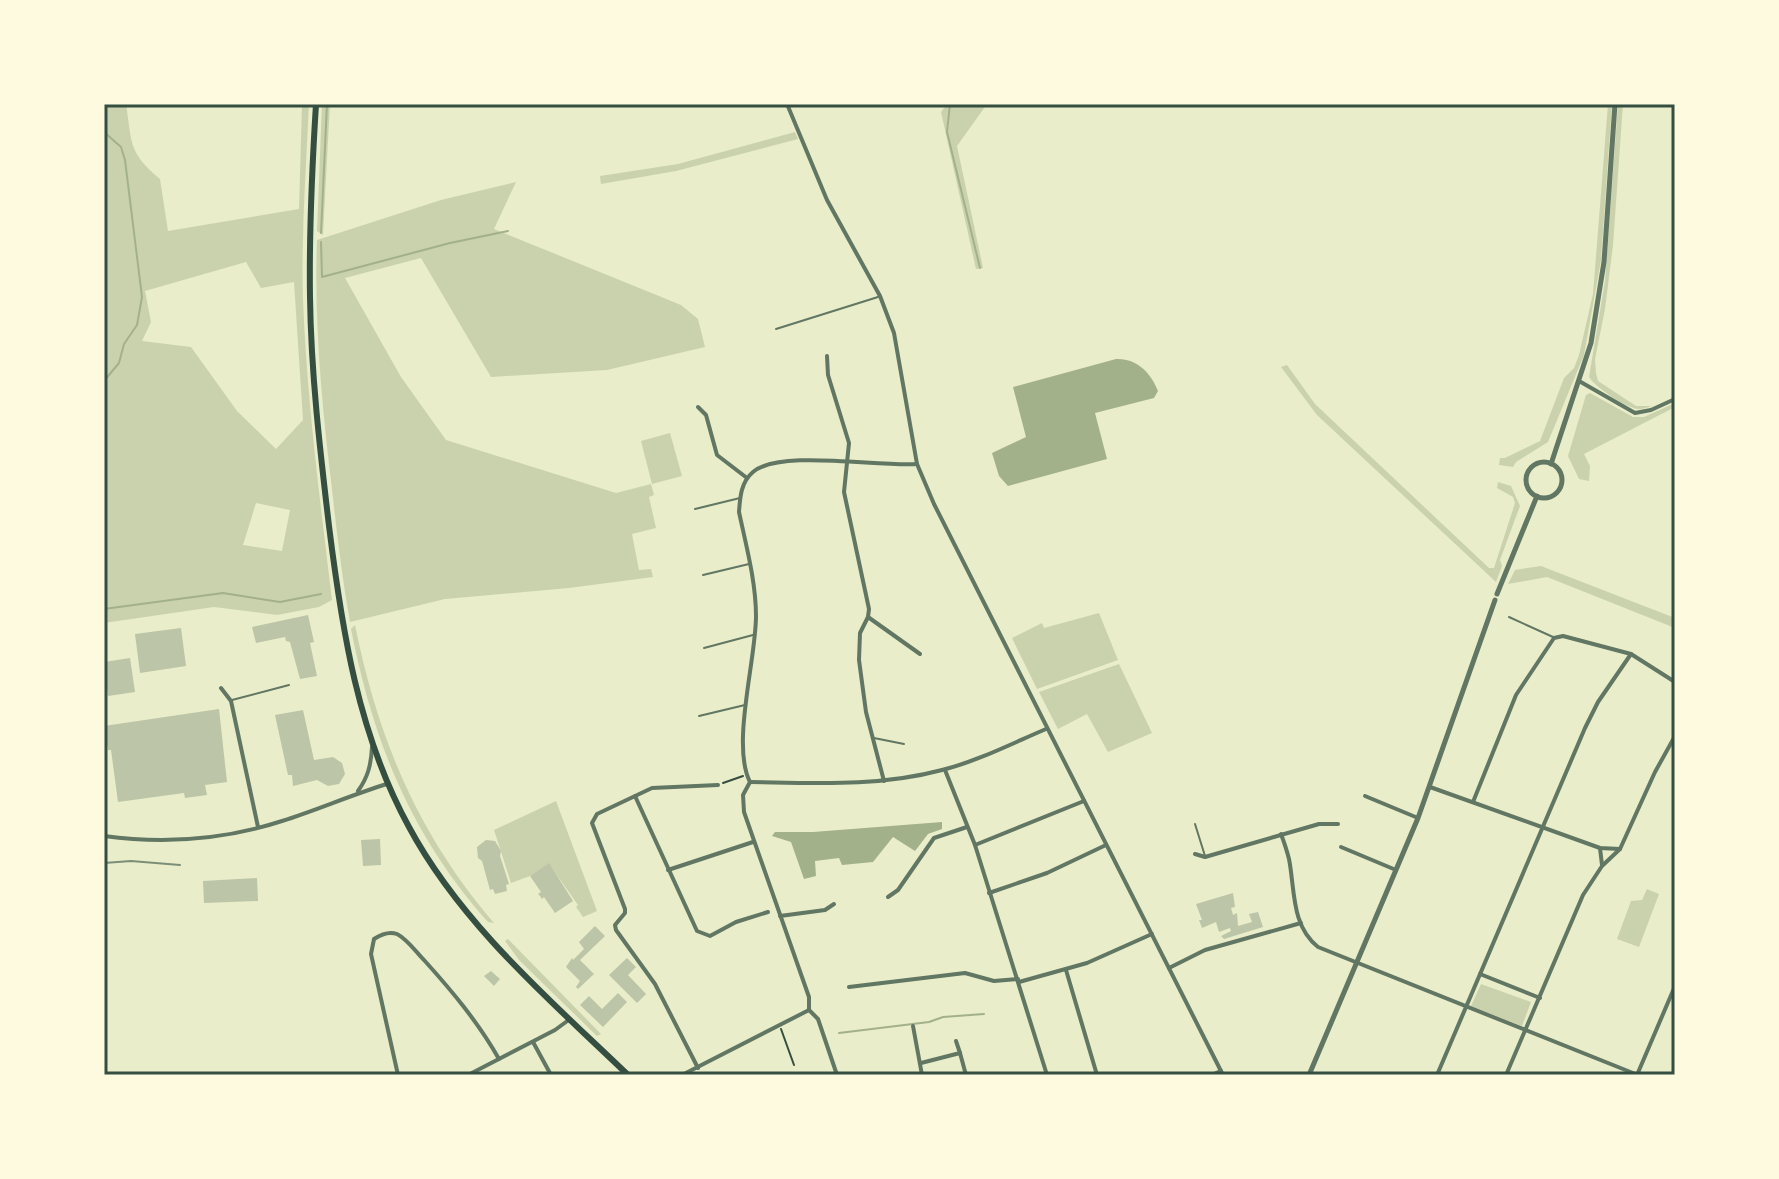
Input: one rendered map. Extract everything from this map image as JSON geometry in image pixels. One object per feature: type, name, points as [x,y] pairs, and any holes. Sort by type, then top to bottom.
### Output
[{"type":"main road","points":[[316,104],[310,299],[316,411],[342,626],[372,743],[387,784],[409,829],[468,914],[628,1075]]},
{"type":"street","points":[[787,104],[827,200],[880,296],[896,343],[917,464],[934,504],[1222,1073],[1211,1075]]},
{"type":"street","points":[[1551,464],[1591,343],[1604,262],[1615,104]]},
{"type":"street","points":[[827,356],[828,375],[849,443],[844,492],[868,617],[860,633],[859,660],[866,712],[884,781]]},
{"type":"street","points":[[1579,381],[1635,413],[1651,410],[1675,399]]},
{"type":"street","points":[[698,407],[706,415],[717,455],[747,478]]},
{"type":"street","points":[[837,1075],[818,1019],[809,1010],[809,997],[754,842],[743,800],[750,782],[746,774],[744,737],[756,613],[739,512],[740,498],[747,478],[760,468],[788,460],[917,464]]},
{"type":"street","points":[[1539,463],[1551,464],[1560,471],[1560,488],[1548,497],[1537,496],[1527,486],[1529,471],[1539,463]]},
{"type":"street","points":[[1309,1075],[1418,818],[1496,597],[1537,496]]},
{"type":"street","points":[[868,617],[920,654]]},
{"type":"street","points":[[1473,802],[1516,695],[1554,638],[1563,636],[1631,654],[1675,682]]},
{"type":"street","points":[[1437,1075],[1585,728],[1598,702],[1631,654]]},
{"type":"street","points":[[221,688],[231,701],[258,828]]},
{"type":"street","points":[[750,782],[884,781],[945,770],[1047,729]]},
{"type":"street","points":[[1506,1075],[1583,895],[1602,866],[1620,849],[1675,736]]},
{"type":"street","points":[[357,793],[366,780],[371,764],[372,743]]},
{"type":"street","points":[[945,770],[975,845],[1047,1075]]},
{"type":"street","points":[[104,828],[105,836],[149,840],[187,839],[258,828],[387,784]]},
{"type":"street","points":[[698,1068],[655,984],[616,930],[615,925],[625,909],[592,823],[597,814],[652,788],[718,785]]},
{"type":"street","points":[[1430,787],[1600,848],[1620,849]]},
{"type":"street","points":[[635,796],[697,931],[710,936],[736,922],[768,912]]},
{"type":"street","points":[[1365,796],[1418,818]]},
{"type":"street","points":[[975,845],[1084,801]]},
{"type":"street","points":[[1195,854],[1205,857],[1319,824],[1338,824]]},
{"type":"street","points":[[888,897],[898,890],[934,838],[967,827]]},
{"type":"street","points":[[1281,834],[1289,859],[1291,892],[1301,923],[1309,940],[1318,947],[1637,1075],[1675,986]]},
{"type":"street","points":[[668,870],[754,842]]},
{"type":"street","points":[[989,893],[1047,873],[1106,845]]},
{"type":"street","points":[[1341,847],[1396,870]]},
{"type":"street","points":[[1600,848],[1602,866]]},
{"type":"street","points":[[780,916],[825,910],[834,904]]},
{"type":"street","points":[[1169,968],[1205,950],[1301,923]]},
{"type":"street","points":[[398,1075],[371,954],[374,939],[389,933],[398,934],[448,986],[480,1026],[499,1059]]},
{"type":"street","points":[[849,987],[965,973],[994,981],[1019,981],[1065,969],[1152,934]]},
{"type":"street","points":[[1065,969],[1097,1075]]},
{"type":"street","points":[[1480,974],[1540,998]]},
{"type":"street","points":[[682,1075],[809,1010]]},
{"type":"street","points":[[468,1075],[570,1019]]},
{"type":"street","points":[[913,1026],[922,1075]]},
{"type":"street","points":[[956,1041],[966,1075]]},
{"type":"street","points":[[533,1042],[551,1075]]},
{"type":"street","points":[[921,1063],[960,1053]]},
{"type":"lane","points":[[776,329],[880,296]]},
{"type":"lane","points":[[695,509],[740,498]]},
{"type":"lane","points":[[703,575],[749,564]]},
{"type":"lane","points":[[1509,617],[1554,638]]},
{"type":"lane","points":[[704,648],[755,635]]},
{"type":"lane","points":[[231,701],[289,685]]},
{"type":"lane","points":[[699,716],[747,704]]},
{"type":"lane","points":[[873,738],[904,744]]},
{"type":"lane","points":[[1195,824],[1205,857]]},
{"type":"path","points":[[718,785],[746,774]]},
{"type":"path","points":[[780,1024],[794,1065]]},
{"type":"shaded area","points":[[104,104],[126,104],[133,146],[142,161],[160,179],[168,231],[299,209],[302,104],[309,104],[303,300],[311,413],[332,600],[319,607],[277,615],[214,607],[104,623]],"holes":[[[246,262],[261,288],[294,282],[303,420],[276,449],[237,411],[191,347],[142,341],[151,322],[145,291]],[[256,503],[290,510],[282,551],[243,545]]]},
{"type":"shaded area","points":[[322,104],[330,104],[323,235],[317,231]]},
{"type":"shaded area","points":[[947,104],[987,104],[957,146],[983,268],[976,269],[941,112]]},
{"type":"shaded area","points":[[1608,104],[1612,104],[1601,260],[1584,355],[1548,442],[1513,467],[1499,465],[1500,458],[1540,441],[1564,378],[1574,368],[1579,355],[1593,294]]},
{"type":"shaded area","points":[[1618,104],[1623,104],[1613,245],[1595,359],[1596,373],[1598,381],[1636,406],[1652,406],[1641,409],[1619,401],[1589,377],[1605,281]]},
{"type":"shaded area","points":[[795,132],[798,139],[676,171],[601,184],[600,176],[678,164]]},
{"type":"shaded area","points":[[516,182],[494,229],[681,305],[698,319],[705,347],[607,370],[491,377],[421,258],[345,278],[401,377],[446,440],[616,493],[651,484],[654,495],[649,497],[656,528],[632,534],[639,570],[651,569],[653,577],[445,599],[350,622],[322,396],[317,240],[441,200]]},
{"type":"shaded area","points":[[1116,359],[1137,364],[1151,378],[1158,391],[1154,398],[1095,413],[1107,459],[1008,486],[999,476],[992,453],[1026,437],[1013,387]]},
{"type":"shaded area","points":[[1287,365],[1315,404],[1489,568],[1494,568],[1515,503],[1513,497],[1497,488],[1498,482],[1511,486],[1520,506],[1500,560],[1502,566],[1496,582],[1317,415],[1281,367]]},
{"type":"shaded area","points":[[1590,393],[1633,417],[1644,417],[1675,403],[1675,407],[1584,454],[1590,466],[1589,481],[1579,479],[1568,456],[1586,395]]},
{"type":"shaded area","points":[[670,433],[682,476],[652,484],[641,441]]},
{"type":"shaded area","points":[[1541,566],[1675,618],[1675,628],[1547,577],[1508,584],[1515,570]]},
{"type":"shaded area","points":[[1099,613],[1118,660],[1037,689],[1012,638],[1042,623],[1044,628]]},
{"type":"shaded area","points":[[355,625],[376,707],[405,783],[443,855],[494,923],[488,922],[437,856],[399,785],[371,710],[360,670],[351,629]]},
{"type":"shaded area","points":[[1119,664],[1152,733],[1108,752],[1087,714],[1058,729],[1039,692]]},
{"type":"shaded area","points":[[556,801],[597,911],[583,917],[549,864],[511,883],[494,830]]},
{"type":"shaded area","points":[[942,822],[942,829],[928,834],[915,851],[893,837],[873,862],[842,865],[839,858],[815,861],[816,876],[804,879],[791,842],[772,836],[775,832]]},
{"type":"shaded area","points":[[1647,889],[1659,894],[1639,947],[1617,939],[1631,901],[1642,900]]},
{"type":"shaded area","points":[[508,939],[601,1034],[597,1036],[519,960],[505,941]]},
{"type":"shaded area","points":[[1481,984],[1531,1002],[1522,1026],[1471,1006]]},
{"type":"building","points":[[308,615],[317,676],[300,679],[290,642],[285,637],[256,643],[252,627]]},
{"type":"building","points":[[181,628],[186,666],[140,673],[135,634]]},
{"type":"building","points":[[130,658],[135,692],[108,696],[104,662]]},
{"type":"building","points":[[219,709],[227,782],[205,785],[207,795],[185,798],[184,793],[118,802],[111,750],[108,750],[104,726]]},
{"type":"building","points":[[303,710],[314,760],[333,757],[342,763],[345,774],[339,784],[328,786],[317,780],[293,786],[275,715]]},
{"type":"building","points":[[380,839],[381,865],[363,866],[361,840]]},
{"type":"building","points":[[486,840],[495,841],[501,851],[509,884],[506,885],[507,891],[495,894],[493,889],[490,890],[477,847]]},
{"type":"building","points":[[549,863],[573,901],[555,913],[544,897],[542,899],[538,894],[541,892],[530,876]]},
{"type":"building","points":[[257,878],[258,901],[204,903],[203,881]]},
{"type":"building","points":[[1233,893],[1235,907],[1231,908],[1233,915],[1237,913],[1238,926],[1252,922],[1249,914],[1258,912],[1263,927],[1224,939],[1221,936],[1231,931],[1230,928],[1219,932],[1216,922],[1202,928],[1196,904]]},
{"type":"building","points":[[595,926],[605,936],[580,960],[594,974],[578,989],[576,987],[580,981],[566,967],[584,949],[579,942]]},
{"type":"building","points":[[627,958],[636,967],[628,975],[646,994],[637,1003],[609,975]]},
{"type":"building","points":[[491,971],[500,979],[494,986],[484,976]]},
{"type":"building","points":[[618,993],[627,1002],[603,1027],[580,1005],[589,996],[602,1009]]},
{"type":"waterway","points":[[321,233],[327,104]]},
{"type":"waterway","points":[[950,104],[947,132],[980,268]]},
{"type":"waterway","points":[[104,132],[121,147],[125,160],[142,297],[137,325],[124,344],[119,363],[104,381]]},
{"type":"waterway","points":[[321,242],[322,277],[508,231]]},
{"type":"waterway","points":[[104,609],[223,593],[280,602],[321,594]]},
{"type":"waterway","points":[[839,1033],[984,1014]]},
{"type":"railway","points":[[104,863],[131,861],[180,865]]}]
